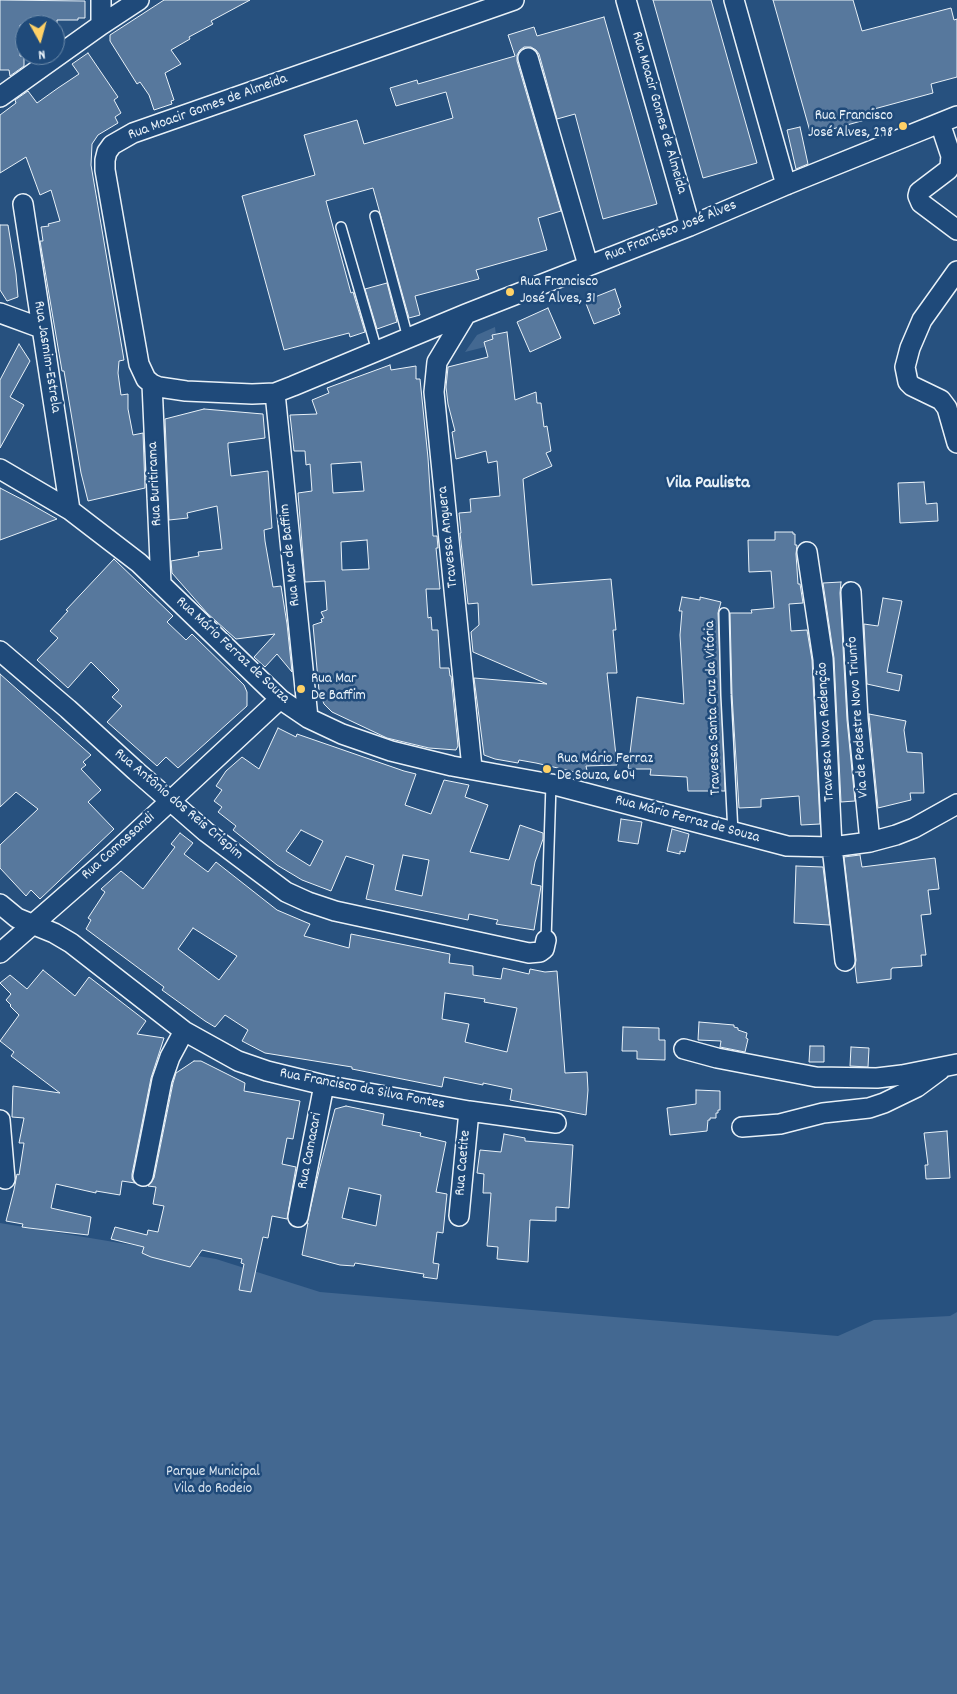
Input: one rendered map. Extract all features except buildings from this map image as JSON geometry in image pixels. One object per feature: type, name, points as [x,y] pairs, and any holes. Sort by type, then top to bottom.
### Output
[{"type":"street","points":[[101,0],[101,25]]},
{"type":"street","points":[[0,97],[139,0]]},
{"type":"street","name":"Rua Moacir Gomes de Almeida","points":[[152,384],[142,372],[139,364],[107,179],[105,160],[107,152],[112,145],[133,133],[514,0]]},
{"type":"street","name":"Rua Moacir Gomes de Almeida","points":[[626,0],[690,226]]},
{"type":"street","points":[[734,0],[786,185]]},
{"type":"street","points":[[528,58],[588,265]]},
{"type":"street","points":[[949,120],[950,166],[948,170],[919,192],[918,196],[921,203],[957,230]]},
{"type":"street","name":"Rua Francisco José Alves","points":[[274,393],[949,120]]},
{"type":"street","name":"Rua Jasmim-Estrela","points":[[23,204],[70,510]]},
{"type":"street","points":[[957,271],[922,320],[910,348],[905,367],[908,382],[912,386],[941,400],[947,408],[957,444]]},
{"type":"street","points":[[0,313],[41,328]]},
{"type":"street","name":"Travessa Anguera","points":[[466,314],[437,362],[434,392],[472,768]]},
{"type":"street","points":[[152,384],[186,391],[274,393]]},
{"type":"street","name":"Rua Buritirama","points":[[152,384],[161,584]]},
{"type":"street","name":"Rua Mar de Baffim","points":[[274,393],[308,718]]},
{"type":"street","name":"Rua Mário Ferraz de Souza","points":[[0,469],[70,510],[139,562],[280,699],[308,718],[342,734],[424,760],[551,784],[788,846],[832,847],[870,842],[914,828],[957,804]]},
{"type":"street","name":"Travessa Nova Redenção","points":[[807,552],[824,659],[832,847],[845,961]]},
{"type":"street","name":"Via de Pedestre Novo Triunfo","points":[[851,592],[858,719],[870,842]]},
{"type":"street","name":"Rua Antônio dos Reis Crispim","points":[[0,651],[206,832],[286,892],[335,911],[529,953],[540,952],[544,949],[546,940]]},
{"type":"street","name":"Rua Camassandi","points":[[0,953],[110,856],[280,699]]},
{"type":"street","name":"Rua Francisco da Silva Fontes","points":[[0,904],[17,918],[54,933],[71,943],[184,1031],[238,1061],[267,1071],[324,1085],[469,1111],[556,1123]]},
{"type":"street","points":[[142,1176],[162,1080],[170,1057],[184,1031]]},
{"type":"street","points":[[684,1049],[717,1058],[816,1077],[877,1078],[950,1066]]},
{"type":"street","points":[[742,1127],[780,1124],[824,1113],[869,1108],[917,1087],[950,1066]]},
{"type":"street","name":"Rua Camacari","points":[[298,1217],[324,1085]]},
{"type":"street","name":"Rua Caetite","points":[[459,1216],[469,1111]]},
{"type":"street","points":[[0,1120],[5,1179]]},
{"type":"lane","points":[[375,216],[408,338]]},
{"type":"lane","points":[[341,227],[377,351]]},
{"type":"lane","name":"Travessa Santa Cruz da Vitória","points":[[724,613],[733,833]]},
{"type":"lane","points":[[546,940],[551,784]]},
{"type":"green space","points":[[495,327],[497,344],[465,352],[477,335]]},
{"type":"green space","name":"Parque Municipal Vila do Rodeio","points":[[0,1223],[216,1259],[320,1292],[838,1336],[874,1320],[950,1316],[957,1312],[957,1694],[0,1694]]},
{"type":"place","name":"Rua Francisco José Alves, 298","points":[[903,126]]},
{"type":"place","name":"Rua Francisco José Alves, 31","points":[[510,292]]},
{"type":"place","name":"Rua Mar De Baffim","points":[[301,689]]},
{"type":"place","name":"Rua Mário Ferraz De Souza, 604","points":[[547,769]]},
{"type":"district","name":"Vila Paulista","points":[[708,485]]}]
